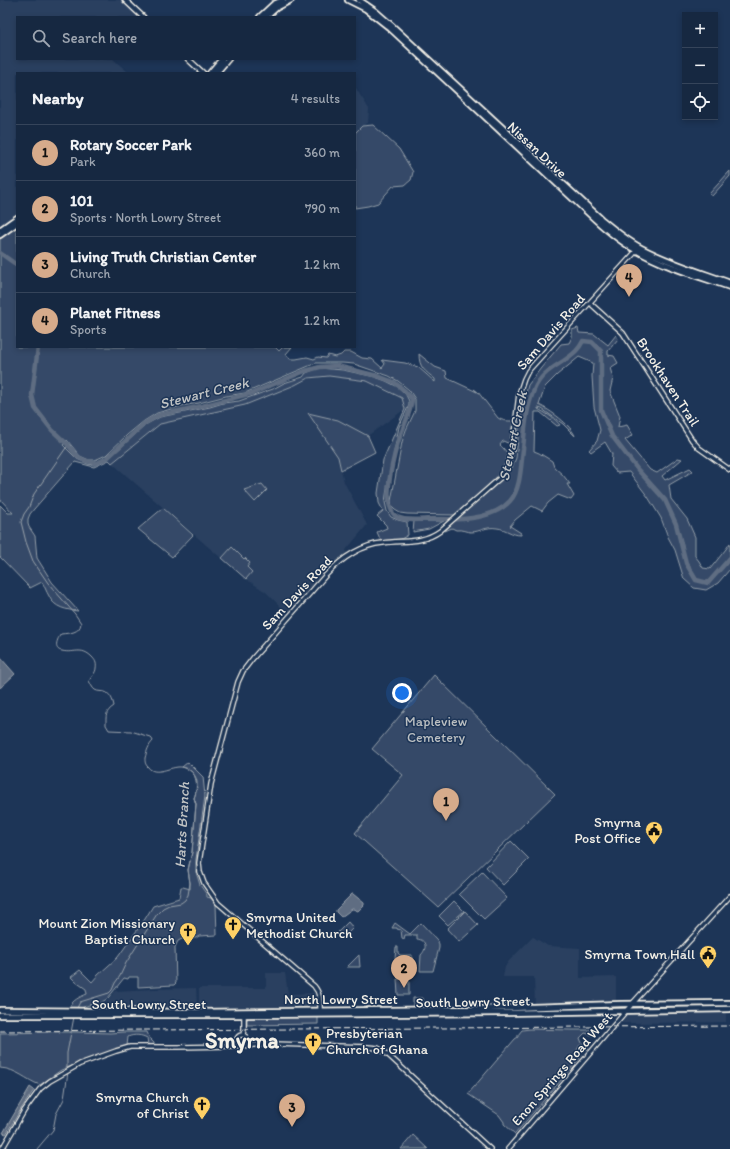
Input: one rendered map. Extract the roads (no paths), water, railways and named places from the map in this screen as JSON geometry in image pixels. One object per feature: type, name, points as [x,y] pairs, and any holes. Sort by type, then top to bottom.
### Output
[{"type":"main road","points":[[125,0],[142,16]]},
{"type":"main road","points":[[261,16],[274,4],[283,0]]},
{"type":"main road","points":[[267,16],[276,8],[291,0]]},
{"type":"main road","name":"Nissan Drive","points":[[348,0],[366,9],[390,28],[612,234],[678,269],[730,287]]},
{"type":"main road","name":"Nissan Drive","points":[[359,0],[391,25],[617,233],[638,249],[730,283]]},
{"type":"main road","points":[[189,60],[202,72]]},
{"type":"main road","points":[[211,72],[221,60]]},
{"type":"main road","points":[[217,72],[227,60]]},
{"type":"main road","points":[[0,230],[16,219]]},
{"type":"main road","points":[[0,235],[16,224]]},
{"type":"main road","points":[[688,1009],[689,1003]]},
{"type":"main road","name":"North Lowry Street","points":[[320,1012],[730,1003]]},
{"type":"main road","name":"South Lowry Street","points":[[0,1015],[70,1013],[493,1013],[730,1009]]},
{"type":"main road","points":[[0,1010],[70,1013]]},
{"type":"street","name":"Sam Davis Road","points":[[320,1012],[320,997],[318,990],[218,903],[202,878],[199,863],[210,788],[236,688],[243,671],[330,570],[348,556],[365,547],[381,543],[413,541],[432,536],[443,529],[500,478],[508,466],[512,450],[519,394],[528,371],[638,249]]},
{"type":"street","name":"Brookhaven Trail","points":[[590,302],[623,333],[692,440],[699,448],[730,470]]},
{"type":"street","name":"Enon Springs Road West","points":[[508,1149],[632,1004],[730,896]]},
{"type":"street","points":[[244,1013],[243,1035],[250,1043],[254,1045]]},
{"type":"street","points":[[230,1046],[239,1036],[243,1035]]},
{"type":"street","points":[[242,1045],[247,1039]]},
{"type":"street","points":[[237,1040],[238,1043],[242,1045]]},
{"type":"street","points":[[2,1149],[24,1111],[44,1085],[80,1064],[125,1048],[179,1048],[274,1044],[377,1047],[386,1053],[490,1149]]},
{"type":"waterway","name":"Stewart Creek","points":[[0,253],[16,264]]},
{"type":"waterway","name":"Stewart Creek","points":[[38,348],[32,395],[35,408],[52,430],[78,457],[86,461],[97,463],[107,458],[145,423],[159,415],[253,393],[305,371],[320,367],[337,366],[378,376],[394,382],[412,399],[393,462],[390,476],[389,501],[392,511],[397,517],[401,519],[415,520],[463,519],[477,517],[498,510],[510,501],[514,496],[518,483],[521,469],[525,426],[531,397],[534,390],[542,377],[576,351],[583,341],[592,342],[601,351],[601,410],[612,436],[638,470],[665,500],[676,524],[686,563],[696,580],[708,583],[730,558]]},
{"type":"waterway","name":"Harts Branch","points":[[68,445],[34,494],[21,522],[33,561],[48,583],[81,623],[77,631],[61,634],[57,641],[57,649],[66,652],[81,651],[88,654],[95,660],[96,670],[89,681],[94,689],[107,693],[112,700],[114,706],[109,710],[106,717],[106,725],[109,730],[131,731],[150,737],[153,741],[145,758],[146,765],[151,770],[155,771],[177,767],[186,768],[193,774],[196,783],[196,793],[194,798],[196,804],[192,852],[188,870],[190,883],[188,895],[181,903],[169,905],[157,914],[126,963],[112,990],[109,993],[80,1002],[77,1008]]},
{"type":"waterway","name":"Harts Branch","points":[[67,1069],[67,1053],[74,1017]]},
{"type":"waterway","name":"Harts Branch","points":[[37,1149],[53,1130],[56,1114],[64,1099],[68,1072]]},
{"type":"railway","points":[[0,1031],[730,1026]]},
{"type":"place","name":"Planet Fitness","points":[[629,297]]},
{"type":"place","name":"Rotary Soccer Park","points":[[446,821]]},
{"type":"place","name":"Smyrna Post Office","points":[[654,845]]},
{"type":"place","name":"Smyrna United Methodist Church","points":[[233,940]]},
{"type":"place","name":"Mount Zion Missionary Baptist Church","points":[[188,946]]},
{"type":"place","name":"Smyrna Town Hall","points":[[708,969]]},
{"type":"place","name":"101","points":[[404,988]]},
{"type":"place","name":"Presbyterian Church of Ghana","points":[[313,1056]]},
{"type":"place","name":"Smyrna Church of Christ","points":[[202,1120]]},
{"type":"place","name":"Living Truth Christian Center","points":[[292,1127]]},
{"type":"district","name":"Smyrna","points":[[242,1040]]},
{"type":"park label","name":"Mapleview Cemetery","points":[[436,730]]}]
